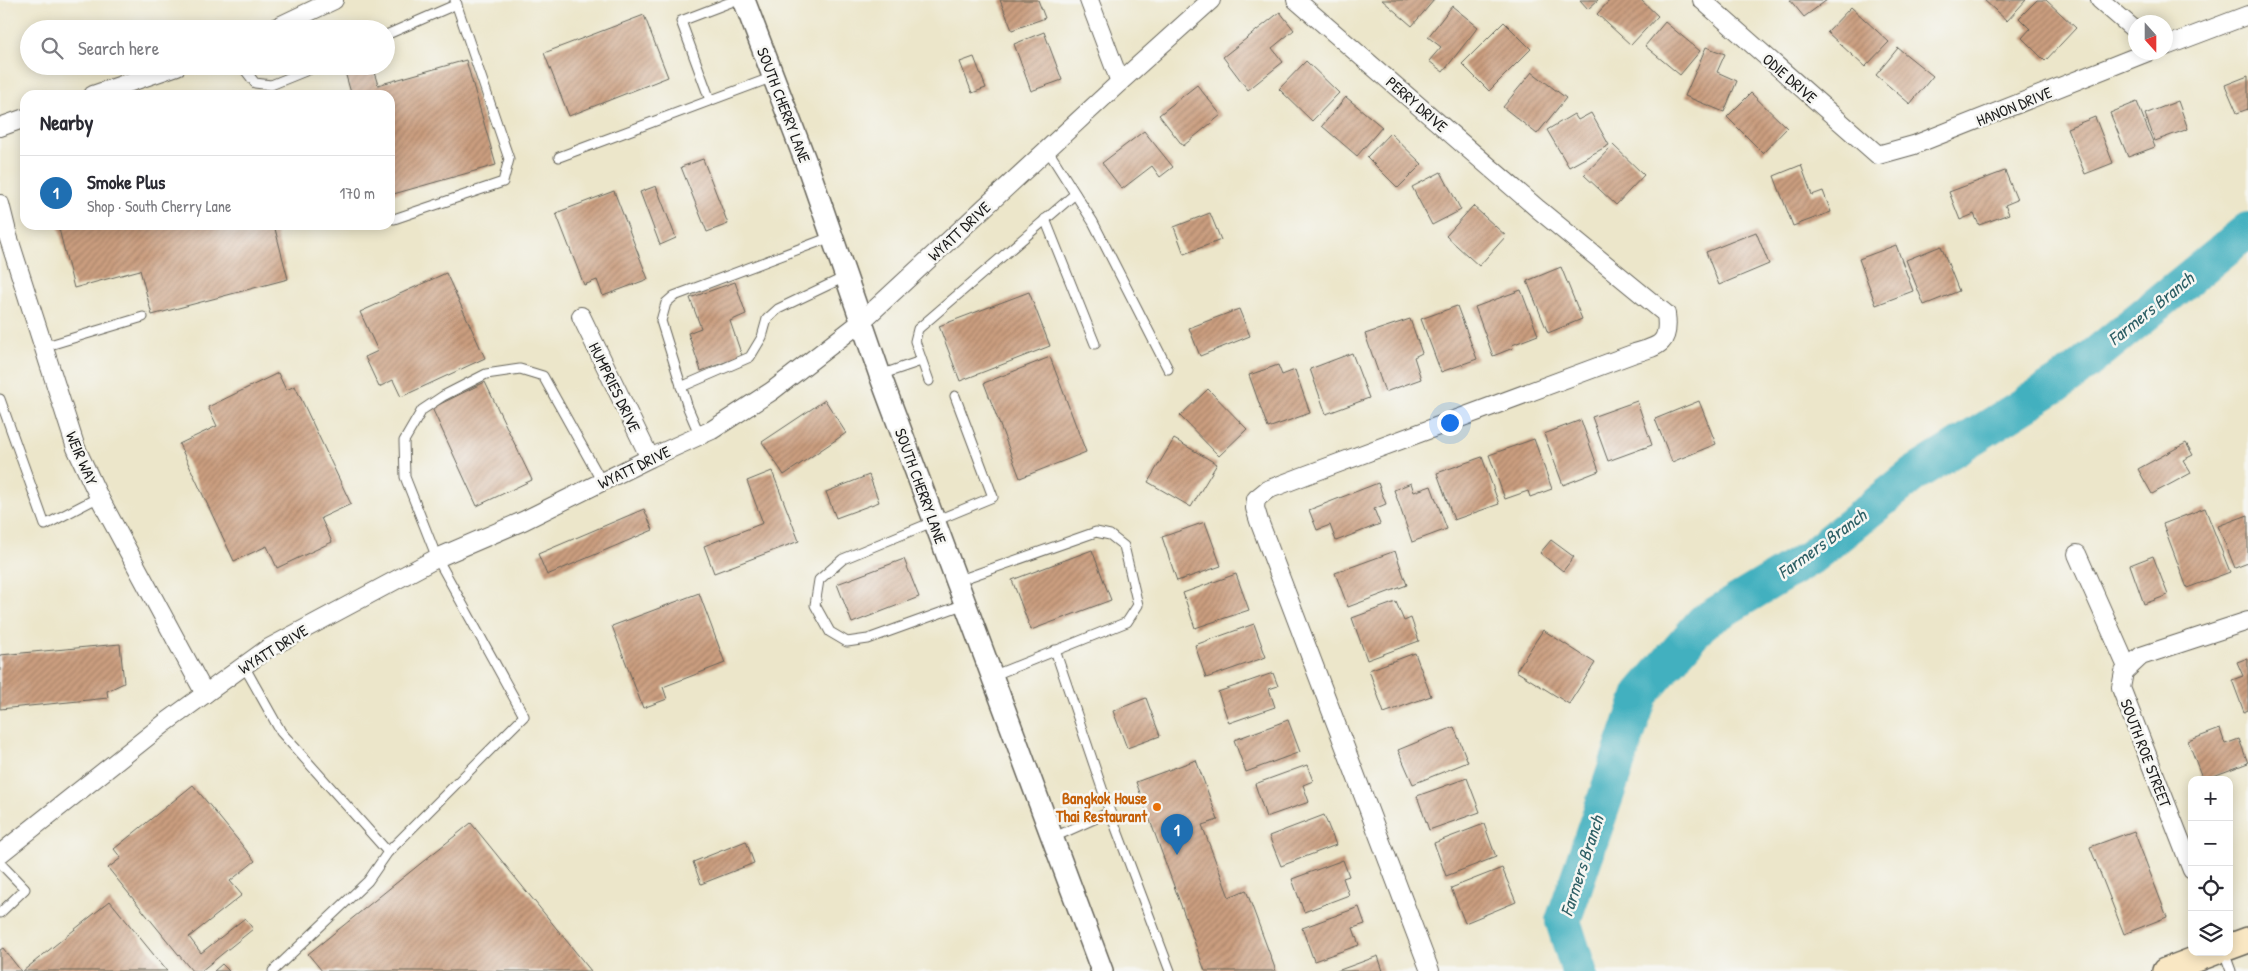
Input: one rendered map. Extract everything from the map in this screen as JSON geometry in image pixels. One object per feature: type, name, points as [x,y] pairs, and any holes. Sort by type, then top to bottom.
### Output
[{"type":"main road","points":[[2233,946],[2248,940]]},
{"type":"main road","points":[[2165,971],[2204,956]]},
{"type":"street","points":[[292,20],[334,0]]},
{"type":"street","name":"SOUTH CHERRY LANE","points":[[744,0],[810,173],[861,322],[956,582],[1102,971]]},
{"type":"street","points":[[1090,0],[1120,82]]},
{"type":"street","name":"WYATT DRIVE","points":[[0,854],[165,723],[267,649],[437,558],[523,521],[650,458],[712,430],[772,391],[861,322],[1211,0]]},
{"type":"street","name":"PERRY DRIVE","points":[[1296,0],[1538,209],[1666,314],[1668,325],[1666,336],[1659,346],[1635,352],[1294,479],[1267,490],[1256,499],[1255,508],[1259,521],[1430,971]]},
{"type":"street","name":"ODIE DRIVE","points":[[1702,0],[1878,155]]},
{"type":"street","points":[[2100,0],[2128,24]]},
{"type":"street","points":[[2173,43],[2248,15]]},
{"type":"street","name":"HANON DRIVE","points":[[1878,155],[1914,145],[2128,60]]},
{"type":"street","points":[[107,90],[151,75]]},
{"type":"street","points":[[0,127],[20,120]]},
{"type":"street","name":"WEIR WAY","points":[[0,204],[8,236],[76,448],[99,498],[205,694]]},
{"type":"street","name":"HUMPRIES DRIVE","points":[[581,316],[650,458]]},
{"type":"street","points":[[2077,554],[2127,667],[2141,656],[2248,621]]},
{"type":"street","name":"SOUTH ROE STREET","points":[[2127,667],[2124,672],[2121,688],[2190,866]]},
{"type":"lane","points":[[710,100],[681,21],[736,0]]},
{"type":"lane","points":[[395,31],[456,2],[509,159],[504,182],[395,220]]},
{"type":"lane","points":[[249,75],[255,83],[271,85],[296,75]]},
{"type":"lane","points":[[559,157],[774,77]]},
{"type":"lane","points":[[1047,149],[1076,194],[1113,259],[1168,369]]},
{"type":"lane","points":[[929,381],[921,361],[915,334],[922,324],[1076,194]]},
{"type":"lane","points":[[1045,219],[1095,344]]},
{"type":"lane","points":[[700,436],[690,415],[661,321],[666,303],[674,296],[832,236]]},
{"type":"lane","points":[[681,387],[740,363],[750,357],[762,337],[767,319],[778,310],[845,277]]},
{"type":"lane","points":[[43,347],[142,317]]},
{"type":"lane","points":[[880,375],[921,361]]},
{"type":"lane","points":[[275,971],[368,880],[388,852],[524,716],[437,558],[405,477],[404,441],[422,410],[443,396],[486,374],[520,369],[543,376],[602,482]]},
{"type":"lane","points":[[956,396],[993,497],[843,559],[819,580],[815,605],[830,632],[847,642],[868,639],[965,604]]},
{"type":"lane","points":[[0,399],[45,525],[99,498]]},
{"type":"lane","points":[[956,582],[1096,532],[1110,535],[1124,546],[1138,605],[1127,622],[992,676]]},
{"type":"lane","points":[[1056,650],[1110,812],[1170,971]]},
{"type":"lane","points":[[244,666],[281,732],[388,852]]},
{"type":"lane","points":[[1052,838],[1110,812]]},
{"type":"lane","points":[[0,863],[25,889],[0,913]]},
{"type":"lane","points":[[2225,956],[2231,971]]},
{"type":"building","points":[[1000,0],[1038,0],[1045,18],[1012,30]]},
{"type":"building","points":[[1382,0],[1434,0],[1412,26]]},
{"type":"building","points":[[1580,0],[1598,0],[1588,9]]},
{"type":"building","points":[[1610,0],[1641,0],[1658,16],[1631,45],[1597,14]]},
{"type":"building","points":[[1790,0],[1827,0],[1804,17]]},
{"type":"building","points":[[1984,0],[2026,0],[2007,21]]},
{"type":"building","points":[[2037,0],[2046,0],[2076,28],[2045,61],[2022,38],[2030,29],[2019,18]]},
{"type":"building","points":[[1452,6],[1478,27],[1443,72],[1429,61],[1441,47],[1428,37]]},
{"type":"building","points":[[1851,7],[1889,42],[1865,67],[1827,32]]},
{"type":"building","points":[[1280,12],[1294,30],[1272,48],[1283,62],[1248,90],[1223,57]]},
{"type":"building","points":[[644,15],[668,77],[569,116],[544,53]]},
{"type":"building","points":[[1504,22],[1531,49],[1489,91],[1462,64]]},
{"type":"building","points":[[1665,22],[1700,51],[1680,75],[1645,46]]},
{"type":"building","points":[[1044,32],[1062,80],[1031,91],[1014,44]]},
{"type":"building","points":[[1706,47],[1725,54],[1717,72],[1737,81],[1724,112],[1685,96]]},
{"type":"building","points":[[1898,48],[1933,76],[1910,104],[1876,75]]},
{"type":"building","points":[[974,57],[986,88],[972,93],[960,62]]},
{"type":"building","points":[[466,60],[496,165],[395,194],[395,90],[350,90],[346,75],[375,75],[378,85]]},
{"type":"building","points":[[1306,61],[1339,93],[1312,121],[1279,89]]},
{"type":"building","points":[[1532,72],[1566,98],[1537,134],[1503,107]]},
{"type":"building","points":[[2248,76],[2248,109],[2237,113],[2225,85]]},
{"type":"building","points":[[1197,85],[1221,115],[1183,146],[1159,115]]},
{"type":"building","points":[[1751,93],[1787,128],[1763,153],[1727,117]]},
{"type":"building","points":[[1346,97],[1382,127],[1357,156],[1322,126]]},
{"type":"building","points":[[2178,101],[2188,129],[2155,141],[2145,114]]},
{"type":"building","points":[[2137,102],[2155,147],[2128,157],[2110,113]]},
{"type":"building","points":[[1591,113],[1609,145],[1569,167],[1547,130],[1574,114],[1578,120]]},
{"type":"building","points":[[2095,117],[2113,163],[2085,174],[2067,128]]},
{"type":"building","points":[[1144,131],[1173,167],[1160,177],[1152,166],[1122,189],[1102,163]]},
{"type":"building","points":[[1390,133],[1422,164],[1398,188],[1367,157]]},
{"type":"building","points":[[1613,145],[1644,175],[1616,205],[1584,175]]},
{"type":"building","points":[[703,159],[728,224],[707,232],[681,167]]},
{"type":"building","points":[[1801,165],[1812,195],[1823,191],[1831,212],[1793,226],[1774,176]]},
{"type":"building","points":[[2005,171],[2017,200],[2005,205],[2009,214],[1979,225],[1974,214],[1960,220],[1949,192]]},
{"type":"building","points":[[1441,172],[1461,210],[1432,225],[1412,187]]},
{"type":"building","points":[[656,186],[676,238],[660,245],[640,192]]},
{"type":"building","points":[[614,191],[648,279],[603,296],[597,280],[584,285],[556,213]]},
{"type":"building","points":[[1473,206],[1506,236],[1479,266],[1446,236]]},
{"type":"building","points":[[1210,213],[1221,240],[1184,254],[1174,227]]},
{"type":"building","points":[[59,230],[275,230],[288,279],[152,315],[140,270],[74,288]]},
{"type":"building","points":[[1756,232],[1769,264],[1719,285],[1706,252]]},
{"type":"building","points":[[1896,245],[1913,291],[1876,305],[1859,259]]},
{"type":"building","points":[[1941,246],[1959,291],[1924,305],[1906,260]]},
{"type":"building","points":[[1561,267],[1582,319],[1548,333],[1527,281]]},
{"type":"building","points":[[446,273],[485,358],[401,397],[393,380],[379,387],[365,357],[378,351],[360,312]]},
{"type":"building","points":[[735,282],[746,314],[730,321],[742,356],[701,371],[688,333],[701,328],[690,298]]},
{"type":"building","points":[[1521,290],[1538,335],[1512,345],[1513,348],[1493,356],[1475,307]]},
{"type":"building","points":[[1029,292],[1050,346],[960,381],[939,326]]},
{"type":"building","points":[[1457,306],[1477,359],[1441,372],[1421,319]]},
{"type":"building","points":[[1239,309],[1250,336],[1200,356],[1189,328]]},
{"type":"building","points":[[1410,319],[1422,353],[1414,357],[1421,379],[1385,392],[1365,334]]},
{"type":"building","points":[[1352,353],[1369,398],[1326,414],[1310,369]]},
{"type":"building","points":[[1050,357],[1086,452],[1020,478],[984,383]]},
{"type":"building","points":[[1278,365],[1282,375],[1295,370],[1310,413],[1268,428],[1249,375]]},
{"type":"building","points":[[278,373],[286,390],[295,386],[351,504],[321,518],[332,542],[277,568],[267,546],[234,561],[179,444],[217,426],[208,407]]},
{"type":"building","points":[[485,382],[532,480],[477,506],[432,408]]},
{"type":"building","points":[[1208,389],[1247,429],[1219,456],[1180,416]]},
{"type":"building","points":[[825,400],[846,433],[784,475],[762,442]]},
{"type":"building","points":[[1637,401],[1652,445],[1608,461],[1592,417]]},
{"type":"building","points":[[1699,401],[1716,444],[1672,462],[1655,419]]},
{"type":"building","points":[[1581,420],[1599,471],[1563,485],[1544,434]]},
{"type":"building","points":[[1174,439],[1217,464],[1191,507],[1148,482]]},
{"type":"building","points":[[1534,439],[1552,489],[1530,497],[1528,491],[1505,499],[1489,455]]},
{"type":"building","points":[[2186,443],[2193,455],[2183,460],[2191,473],[2152,494],[2138,469]]},
{"type":"building","points":[[1482,457],[1499,504],[1454,520],[1437,473]]},
{"type":"building","points":[[772,471],[799,541],[714,573],[704,546],[763,523],[747,481]]},
{"type":"building","points":[[869,475],[879,502],[836,518],[826,492]]},
{"type":"building","points":[[1378,483],[1386,504],[1374,509],[1380,524],[1336,541],[1330,525],[1317,530],[1309,510]]},
{"type":"building","points":[[1411,483],[1414,492],[1431,486],[1447,529],[1412,542],[1394,490]]},
{"type":"building","points":[[2205,508],[2230,572],[2187,588],[2163,524]]},
{"type":"building","points":[[644,509],[653,530],[547,575],[538,554]]},
{"type":"building","points":[[2248,515],[2248,563],[2235,568],[2218,526]]},
{"type":"building","points":[[1205,522],[1221,566],[1177,581],[1162,537]]},
{"type":"building","points":[[1551,540],[1574,557],[1563,571],[1540,553]]},
{"type":"building","points":[[1092,550],[1111,600],[1031,630],[1012,580]]},
{"type":"building","points":[[1395,551],[1407,585],[1348,607],[1335,573]]},
{"type":"building","points":[[2153,556],[2168,595],[2144,604],[2130,565]]},
{"type":"building","points":[[904,559],[919,597],[852,623],[837,584]]},
{"type":"building","points":[[1236,574],[1249,610],[1195,628],[1183,593]]},
{"type":"building","points":[[699,593],[725,663],[663,687],[667,699],[643,708],[612,626]]},
{"type":"building","points":[[1396,602],[1404,621],[1411,618],[1419,641],[1367,660],[1352,618]]},
{"type":"building","points":[[1254,624],[1266,657],[1206,678],[1195,645]]},
{"type":"building","points":[[1543,630],[1595,663],[1569,704],[1516,671]]},
{"type":"building","points":[[120,644],[124,683],[107,691],[108,698],[0,709],[0,655]]},
{"type":"building","points":[[1415,653],[1431,696],[1384,713],[1369,670]]},
{"type":"building","points":[[2248,658],[2248,710],[2244,712],[2232,680],[2243,676],[2237,662]]},
{"type":"building","points":[[1273,673],[1278,686],[1269,689],[1275,707],[1229,723],[1218,692]]},
{"type":"building","points":[[1146,698],[1160,736],[1127,748],[1113,711]]},
{"type":"building","points":[[1288,720],[1300,752],[1246,772],[1234,740]]},
{"type":"building","points":[[1454,727],[1468,762],[1413,784],[1398,750]]},
{"type":"building","points":[[2220,729],[2225,744],[2239,739],[2248,763],[2214,776],[2201,776],[2188,741]]},
{"type":"building","points":[[1196,760],[1218,820],[1202,825],[1229,897],[1246,890],[1276,971],[1205,971],[1136,782]]},
{"type":"building","points":[[1307,765],[1313,781],[1303,785],[1309,802],[1266,817],[1255,784]]},
{"type":"building","points":[[1467,778],[1480,812],[1429,830],[1417,796]]},
{"type":"building","points":[[193,785],[255,861],[230,881],[242,895],[189,937],[201,953],[245,918],[253,929],[201,971],[192,971],[108,868],[121,858],[114,849]]},
{"type":"building","points":[[1324,815],[1336,845],[1281,866],[1269,836]]},
{"type":"building","points":[[471,823],[591,971],[322,971],[308,954]]},
{"type":"building","points":[[1484,824],[1496,857],[1446,876],[1434,843]]},
{"type":"building","points":[[2134,831],[2167,917],[2124,934],[2090,847]]},
{"type":"building","points":[[746,841],[754,863],[701,884],[693,862]]},
{"type":"building","points":[[1343,860],[1349,876],[1343,878],[1349,895],[1304,912],[1292,879]]},
{"type":"building","points":[[1502,868],[1516,902],[1465,923],[1451,888]]},
{"type":"building","points":[[110,901],[167,971],[23,971]]},
{"type":"building","points":[[1359,907],[1365,924],[1353,928],[1359,945],[1314,961],[1302,928]]},
{"type":"building","points":[[3,948],[21,971],[0,971],[0,950]]},
{"type":"building","points":[[1378,956],[1383,971],[1337,971]]},
{"type":"building","points":[[222,964],[229,971],[214,971]]},
{"type":"waterway","name":"Farmers Branch","points":[[1579,971],[1563,921],[1641,694],[1703,622],[1811,557],[1914,474],[2067,378],[2248,230]]},
{"type":"place","name":"Bangkok House Thai Restaurant","points":[[1157,807]]},
{"type":"place","name":"Smoke Plus","points":[[1177,855]]}]
